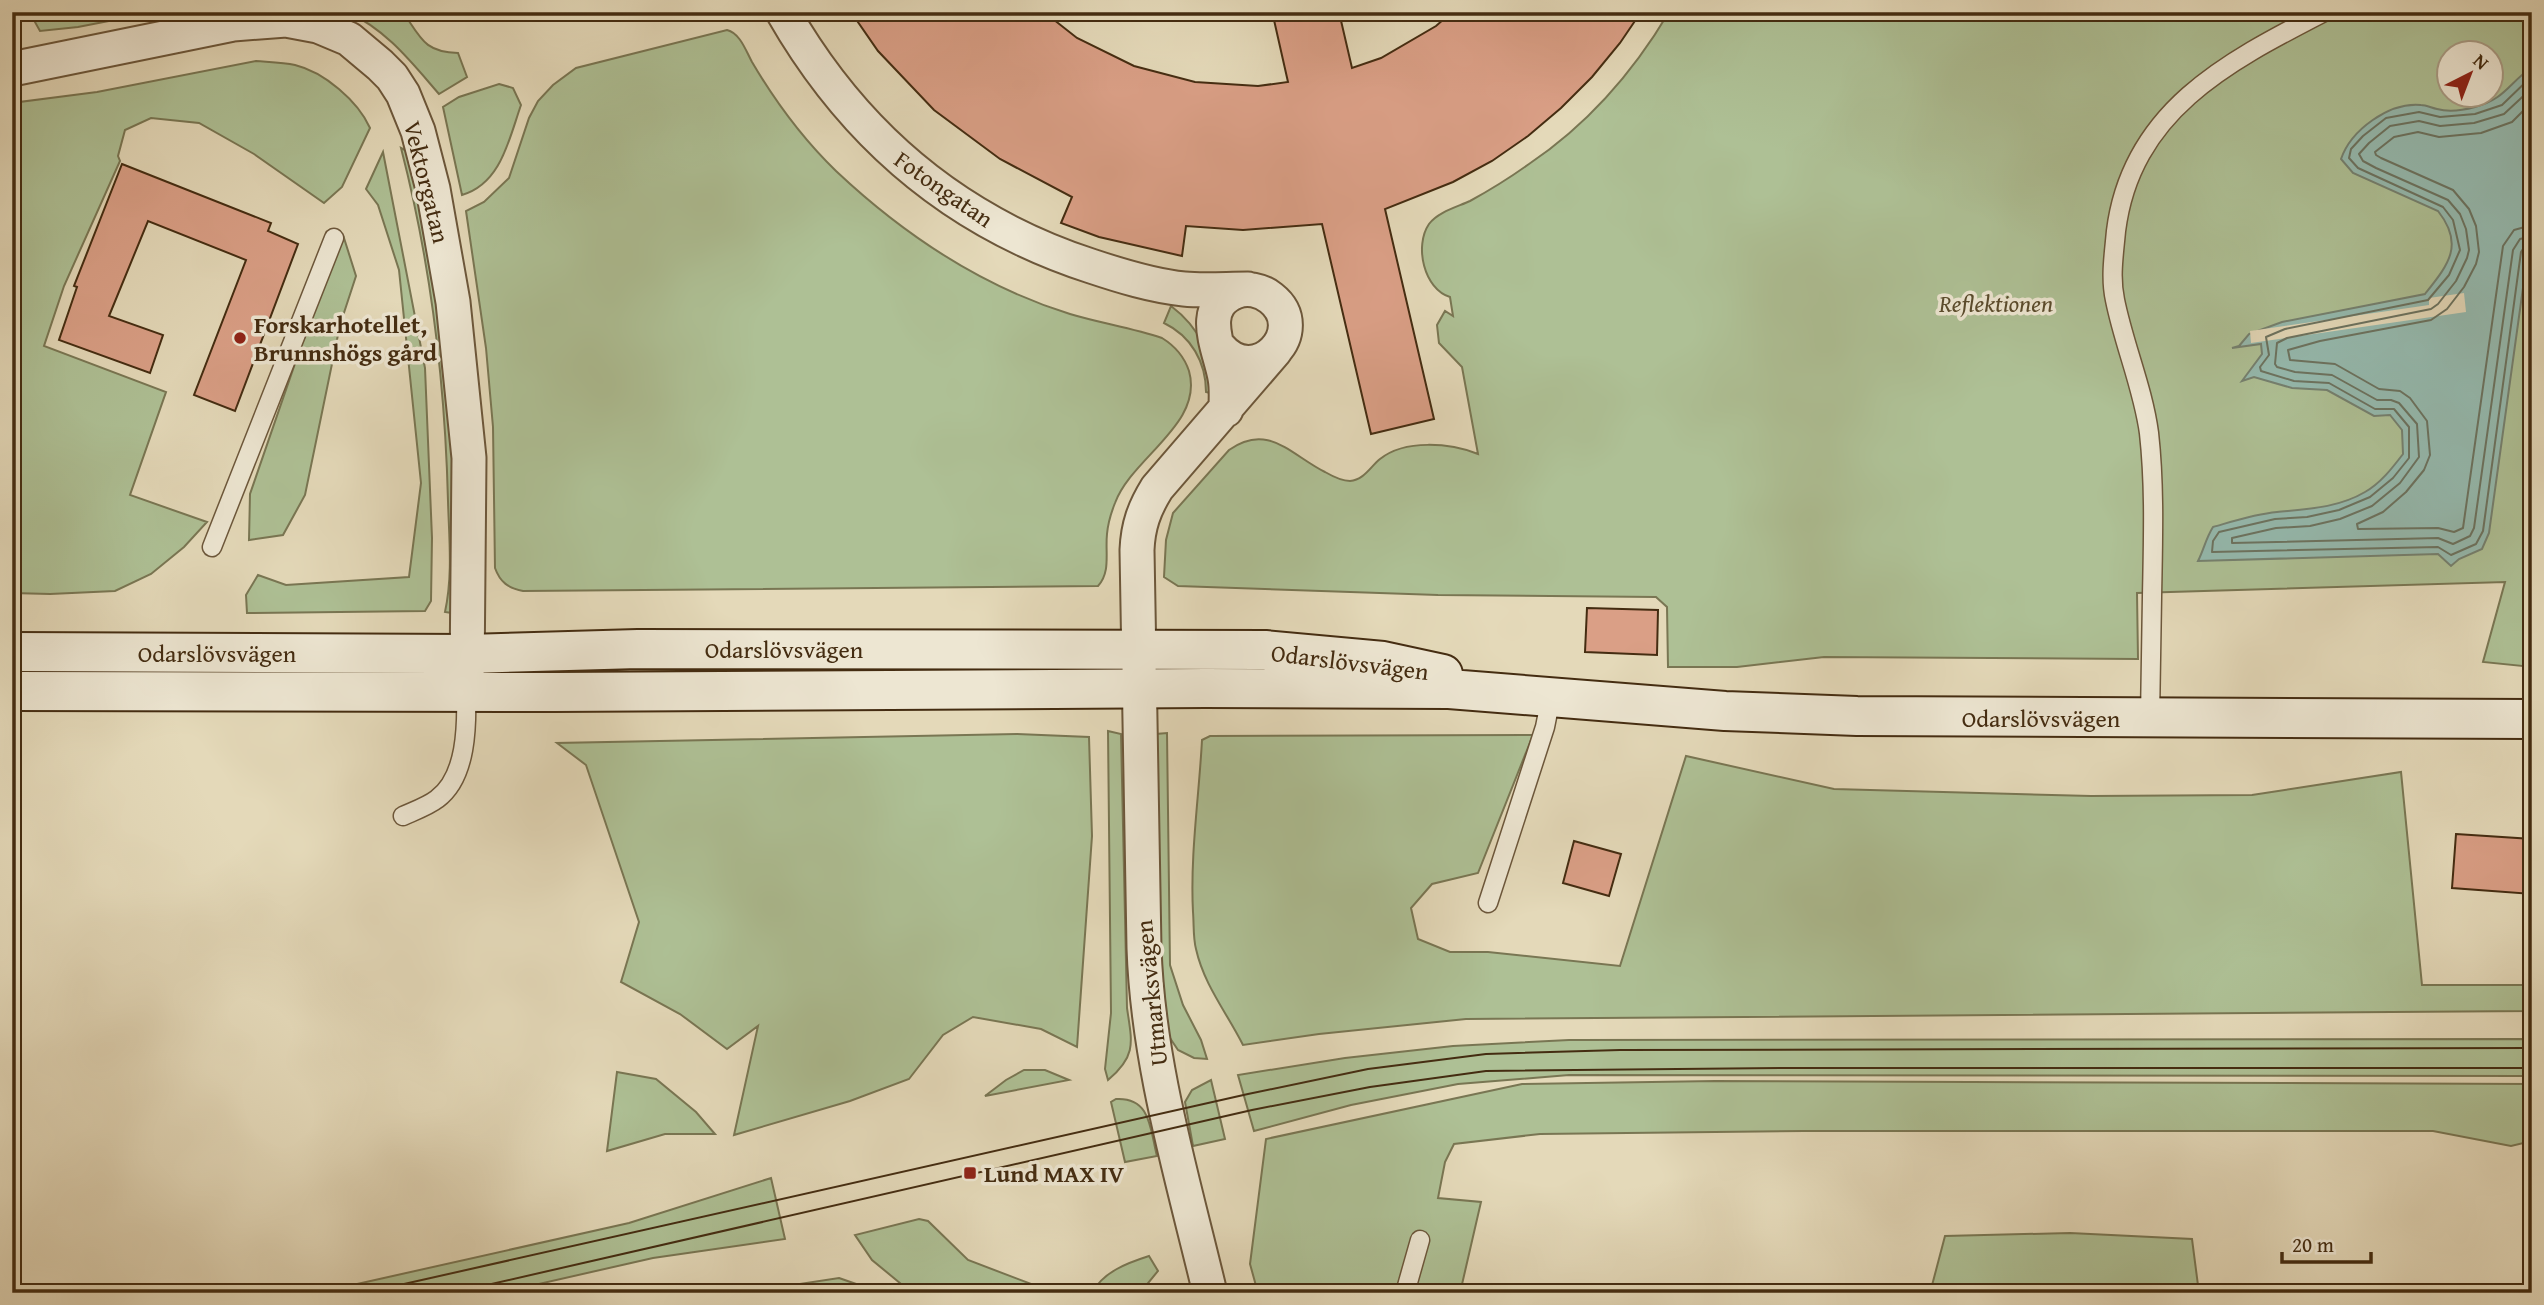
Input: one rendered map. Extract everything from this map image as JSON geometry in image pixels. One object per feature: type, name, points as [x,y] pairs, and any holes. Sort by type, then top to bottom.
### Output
[{"type":"main road","name":"Odarslövsvägen","points":[[12,652],[468,654],[638,649],[1139,670]]},
{"type":"main road","name":"Odarslövsvägen","points":[[12,691],[466,691],[1139,670],[1265,650],[1383,660],[1551,697],[1725,711],[2150,719],[2532,719]]},
{"type":"street","name":"Fotongatan","points":[[783,12],[842,99],[887,148],[916,173],[965,208],[1022,239],[1110,273],[1184,289],[1248,289],[1268,295],[1282,311],[1284,332],[1275,351],[1157,488],[1146,505],[1138,528],[1137,550],[1139,670]]},
{"type":"street","name":"Vektorgatan","points":[[13,65],[233,24],[286,20],[318,26],[349,39],[392,77],[403,93],[414,121],[430,177],[453,302],[469,458],[466,691]]},
{"type":"street","name":"Fotongatan","points":[[1164,286],[1188,303],[1229,357],[1250,362],[1263,359],[1275,351]]},
{"type":"street","name":"Fotongatan","points":[[1226,410],[1226,380],[1213,320],[1222,301],[1234,293],[1248,289]]},
{"type":"street","name":"Utmarksvägen","points":[[1139,670],[1143,935],[1147,1008],[1160,1081],[1210,1293]]},
{"type":"lane","points":[[2150,719],[2152,476],[2149,431],[2115,298],[2112,272],[2119,209],[2136,161],[2174,109],[2229,63],[2324,12]]},
{"type":"lane","points":[[212,547],[334,238]]},
{"type":"lane","points":[[403,816],[437,799],[452,782],[461,758],[467,720],[466,691]]},
{"type":"lane","points":[[1488,903],[1545,727],[1551,697]]},
{"type":"lane","points":[[1405,1293],[1420,1240]]},
{"type":"green space","points":[[32,12],[155,12],[78,27],[40,31]]},
{"type":"green space","points":[[347,12],[403,12],[424,42],[438,50],[458,53],[467,77],[439,94],[386,37]]},
{"type":"green space","name":"Reflektionen","points":[[1669,12],[2532,12],[2532,667],[2483,662],[2505,582],[2137,593],[2138,659],[1824,657],[1737,667],[1668,667],[1667,607],[1656,597],[1438,595],[1178,586],[1164,577],[1166,540],[1173,513],[1229,450],[1243,442],[1256,439],[1279,444],[1331,475],[1350,481],[1363,475],[1380,459],[1402,448],[1441,445],[1478,454],[1462,367],[1439,343],[1437,325],[1445,311],[1453,316],[1450,297],[1434,285],[1424,266],[1422,244],[1425,233],[1437,216],[1470,201],[1550,149],[1608,96],[1641,55]]},
{"type":"green space","points":[[727,30],[739,39],[780,105],[824,159],[862,194],[916,237],[1005,289],[1070,314],[1162,338],[1182,356],[1189,371],[1191,390],[1186,408],[1177,424],[1124,486],[1115,503],[1107,530],[1105,574],[1098,586],[523,591],[509,586],[499,577],[495,568],[493,427],[486,348],[466,211],[484,202],[509,178],[529,118],[538,101],[553,85],[576,68]]},
{"type":"green space","points":[[256,61],[290,64],[317,74],[349,98],[365,118],[370,128],[342,187],[324,203],[254,154],[199,123],[151,118],[125,130],[118,156],[120,161],[64,286],[44,346],[166,392],[130,495],[207,522],[184,547],[151,574],[115,591],[12,593],[12,103],[97,92]]},
{"type":"green space","points":[[499,84],[513,88],[521,105],[512,132],[495,171],[475,189],[462,195],[443,107],[459,97]]},
{"type":"green space","points":[[401,148],[409,152],[438,270],[457,459],[452,613],[445,612],[450,543],[440,368],[421,235]]},
{"type":"green space","points":[[383,152],[425,368],[432,538],[431,601],[425,611],[247,613],[246,595],[258,575],[286,585],[409,577],[421,483],[399,270],[378,205],[366,189]]},
{"type":"green space","points":[[344,238],[356,276],[340,325],[305,495],[283,535],[249,540],[250,494],[328,268]]},
{"type":"green space","points":[[1171,306],[1190,324],[1208,356],[1210,393],[1206,392],[1203,370],[1195,351],[1182,335],[1164,323]]},
{"type":"green space","points":[[1108,731],[1121,734],[1127,1008],[1131,1039],[1128,1056],[1108,1080],[1105,1069],[1111,1013]]},
{"type":"green space","points":[[1167,733],[1170,965],[1183,1005],[1201,1040],[1207,1059],[1194,1058],[1178,1050],[1166,1032],[1155,987],[1156,734]]},
{"type":"green space","points":[[1017,734],[1089,737],[1092,836],[1077,1047],[1041,1029],[973,1017],[943,1035],[909,1079],[850,1101],[734,1135],[758,1026],[727,1049],[680,1014],[621,982],[639,922],[586,765],[557,743]]},
{"type":"green space","points":[[1533,735],[1478,873],[1432,884],[1411,908],[1418,939],[1450,952],[1488,952],[1620,966],[1686,756],[1834,789],[2091,796],[2252,795],[2401,772],[2422,985],[2532,985],[2532,1011],[1466,1019],[1319,1034],[1243,1045],[1204,975],[1194,940],[1192,891],[1202,740],[1210,736]]},
{"type":"green space","points":[[2532,1039],[2532,1076],[1569,1075],[1458,1084],[1351,1105],[1254,1131],[1238,1075],[1345,1058],[1453,1046],[1569,1040]]},
{"type":"green space","points":[[1024,1070],[1045,1070],[1069,1080],[985,1096],[1006,1080]]},
{"type":"green space","points":[[617,1072],[656,1079],[696,1112],[715,1134],[665,1134],[607,1151]]},
{"type":"green space","points":[[1211,1080],[1225,1139],[1193,1146],[1185,1102],[1192,1090]]},
{"type":"green space","points":[[1715,1081],[2532,1084],[2532,1141],[2511,1146],[2433,1131],[1804,1131],[1540,1134],[1454,1144],[1445,1162],[1438,1198],[1481,1202],[1460,1293],[1258,1293],[1250,1264],[1266,1139],[1522,1084]]},
{"type":"green space","points":[[1116,1099],[1128,1100],[1143,1109],[1157,1156],[1125,1162],[1111,1102]]},
{"type":"green space","points":[[771,1178],[785,1239],[653,1258],[499,1293],[317,1293],[629,1223]]},
{"type":"green space","points":[[919,1219],[928,1221],[968,1260],[1039,1287],[1058,1287],[1058,1293],[912,1293],[872,1260],[855,1235]]},
{"type":"green space","points":[[2070,1233],[2192,1239],[2199,1293],[1930,1293],[1945,1236]]},
{"type":"green space","points":[[1149,1256],[1158,1271],[1140,1293],[1092,1293],[1109,1274]]},
{"type":"green space","points":[[839,1278],[882,1293],[741,1293],[747,1292]]},
{"type":"water","points":[[2532,67],[2532,223],[2489,533],[2482,549],[2459,559],[2451,566],[2438,554],[2198,561],[2213,527],[2261,514],[2322,507],[2355,497],[2376,484],[2403,454],[2402,430],[2390,415],[2374,416],[2327,390],[2292,388],[2254,377],[2242,381],[2262,354],[2261,344],[2232,348],[2239,346],[2249,334],[2282,322],[2425,294],[2441,274],[2450,254],[2451,234],[2446,223],[2438,211],[2353,173],[2341,159],[2362,128],[2396,108],[2423,105],[2446,110],[2506,108],[2506,90]]},
{"type":"pier","points":[[2464,293],[2466,312],[2251,343],[2250,331],[2429,305],[2429,298]]},
{"type":"building","points":[[851,12],[1044,12],[1077,38],[1134,66],[1195,82],[1258,86],[1288,82],[1274,20],[1307,12],[1339,12],[1352,68],[1381,58],[1436,26],[1452,12],[1641,12],[1592,77],[1528,136],[1492,161],[1453,182],[1385,209],[1434,419],[1371,434],[1322,224],[1243,230],[1186,226],[1182,256],[1099,237],[1061,223],[1072,197],[1000,159],[934,110],[878,51]]},
{"type":"building","points":[[122,164],[271,223],[268,231],[298,244],[235,411],[194,395],[246,260],[148,221],[109,316],[163,335],[150,373],[59,340],[77,287],[74,286]]},
{"type":"building","points":[[1587,608],[1658,610],[1657,655],[1585,652]]},
{"type":"building","points":[[2456,834],[2532,839],[2532,894],[2452,888]]},
{"type":"building","points":[[1574,841],[1621,854],[1609,896],[1563,883]]},
{"type":"tram line","points":[[364,1293],[1248,1094],[1368,1069],[1486,1054],[1620,1050],[2532,1048]]},
{"type":"tram line","points":[[452,1293],[1252,1110],[1370,1087],[1486,1071],[1783,1068],[2532,1068]]},
{"type":"place","name":"Forskarhotellet, Brunnshögs gård","points":[[240,338]]},
{"type":"place","name":"Lund MAX IV","points":[[970,1173]]}]
